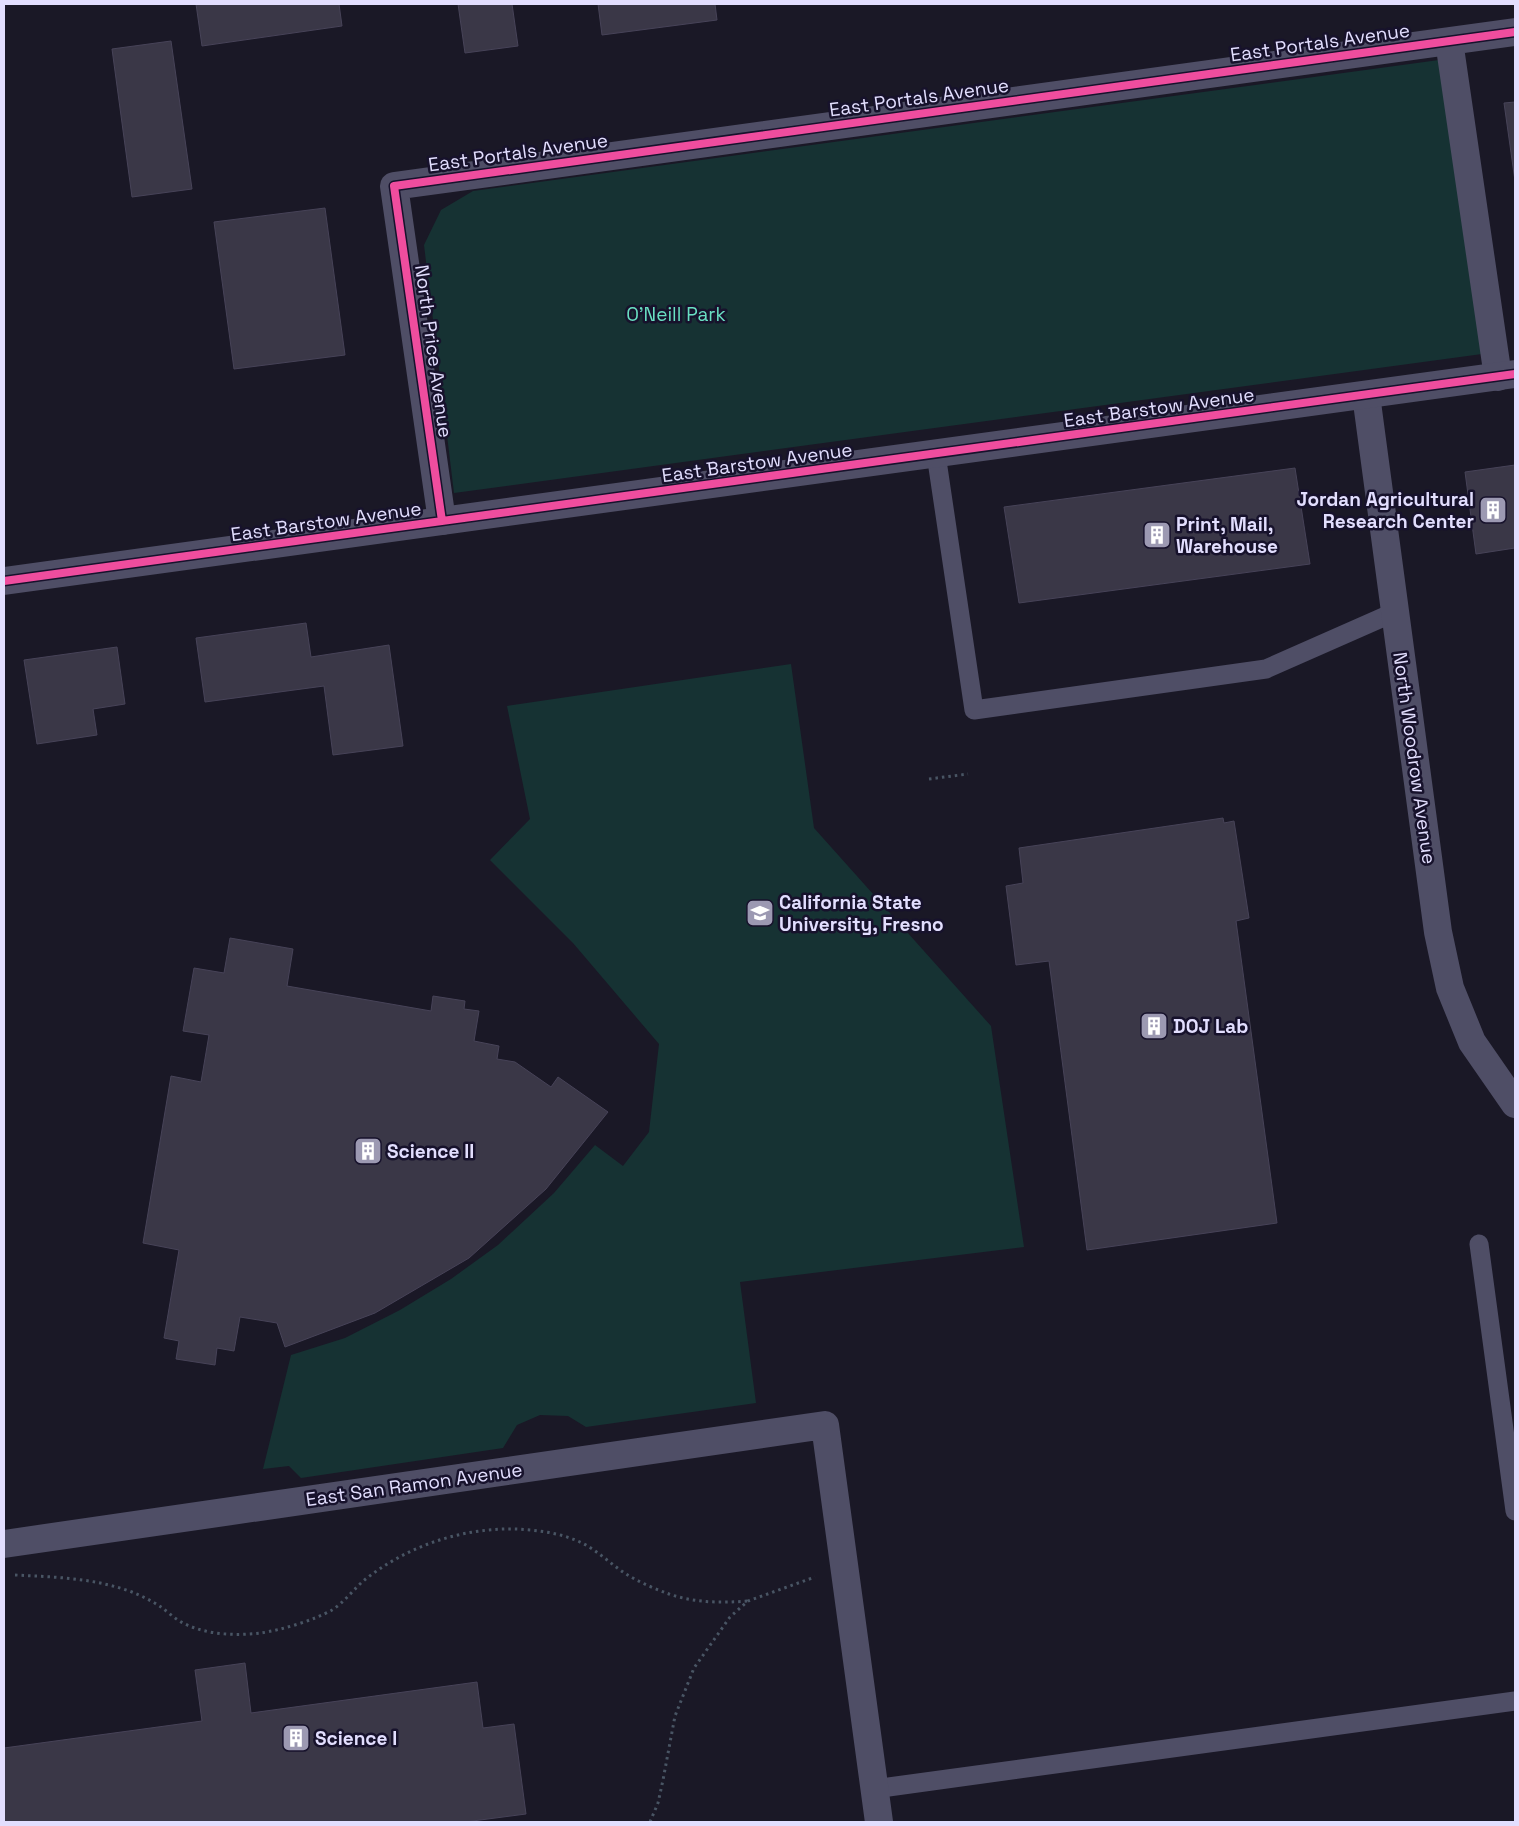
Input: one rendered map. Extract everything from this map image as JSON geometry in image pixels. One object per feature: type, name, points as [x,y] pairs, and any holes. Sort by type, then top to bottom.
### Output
[{"type":"street","name":"East Portals Avenue","points":[[394,186],[1515,32]]},
{"type":"street","points":[[1449,41],[1507,375]]},
{"type":"street","name":"North Price Avenue","points":[[394,186],[442,521]]},
{"type":"street","name":"East Barstow Avenue","points":[[4,581],[1507,375]]},
{"type":"street","name":"North Woodrow Avenue","points":[[1366,395],[1438,932],[1450,988],[1472,1042],[1515,1104]]},
{"type":"street","name":"East San Ramon Avenue","points":[[4,1544],[825,1425],[874,1789]]},
{"type":"street","points":[[874,1789],[879,1822]]},
{"type":"lane","points":[[936,454],[974,710],[1266,669],[1396,612]]},
{"type":"lane","points":[[1479,1244],[1515,1510]]},
{"type":"lane","points":[[874,1789],[1515,1701]]},
{"type":"path","points":[[929,779],[968,774]]},
{"type":"path","points":[[6,1575],[73,1578],[105,1584],[134,1592],[160,1606],[183,1623],[207,1631],[232,1635],[251,1634],[287,1627],[333,1610],[367,1578],[388,1564],[431,1542],[456,1534],[485,1530],[512,1529],[538,1531],[563,1536],[584,1544],[628,1575],[670,1595],[703,1602],[748,1601],[821,1575]]},
{"type":"path","points":[[650,1822],[658,1803],[664,1780],[675,1716],[694,1668],[730,1617],[748,1601]]},
{"type":"green space","name":"O'Neill Park","points":[[1439,60],[1482,354],[454,493],[424,245],[441,210],[473,191]]},
{"type":"green space","points":[[791,664],[814,828],[991,1026],[1024,1247],[740,1282],[756,1403],[586,1427],[568,1416],[540,1415],[517,1425],[503,1448],[301,1478],[289,1466],[263,1469],[291,1355],[345,1338],[400,1310],[451,1279],[498,1245],[554,1193],[595,1145],[623,1166],[649,1132],[659,1044],[573,943],[490,860],[530,819],[507,706]]},
{"type":"building","points":[[196,4],[339,4],[342,26],[202,46]]},
{"type":"building","points":[[458,4],[512,4],[518,46],[465,53]]},
{"type":"building","points":[[598,4],[715,4],[717,20],[602,35]]},
{"type":"building","points":[[171,41],[192,189],[132,197],[112,49]]},
{"type":"building","points":[[1515,102],[1515,181],[1504,103]]},
{"type":"building","points":[[325,208],[345,355],[234,369],[214,222]]},
{"type":"building","name":"Jordan Agricultural Research Center","points":[[1515,465],[1515,548],[1476,554],[1465,472]]},
{"type":"building","name":"Print, Mail, Warehouse","points":[[1295,468],[1310,564],[1019,603],[1004,507]]},
{"type":"building","points":[[306,623],[311,657],[389,645],[403,746],[333,755],[324,686],[205,702],[196,638]]},
{"type":"building","points":[[117,647],[125,704],[93,709],[97,735],[37,744],[24,660]]},
{"type":"building","name":"DOJ Lab","points":[[1223,818],[1224,823],[1234,821],[1249,918],[1236,921],[1277,1223],[1087,1250],[1049,961],[1016,965],[1006,886],[1023,883],[1019,848]]},
{"type":"building","name":"Science II","points":[[230,938],[293,949],[287,986],[431,1011],[433,996],[465,1001],[464,1009],[479,1011],[474,1041],[499,1046],[497,1059],[515,1062],[551,1087],[558,1077],[608,1112],[546,1189],[469,1258],[375,1313],[285,1347],[277,1323],[240,1317],[234,1351],[217,1348],[215,1365],[176,1359],[179,1341],[164,1338],[179,1250],[143,1243],[171,1076],[201,1082],[209,1035],[183,1031],[194,968],[224,973]]},
{"type":"building","name":"Science I","points":[[245,1663],[251,1713],[477,1682],[483,1728],[514,1724],[526,1814],[465,1822],[4,1822],[4,1748],[202,1721],[195,1670]]},
{"type":"cycle path","points":[[442,521],[394,186],[1515,32]]},
{"type":"cycle path","points":[[4,581],[1515,374]]},
{"type":"place","name":"Jordan Agricultural Research Center","points":[[1493,510]]},
{"type":"place","name":"Print, Mail, Warehouse","points":[[1157,535]]},
{"type":"place","name":"California State University, Fresno","points":[[760,913]]},
{"type":"place","name":"DOJ Lab","points":[[1154,1026]]},
{"type":"place","name":"Science II","points":[[368,1151]]},
{"type":"place","name":"Science I","points":[[296,1738]]}]
